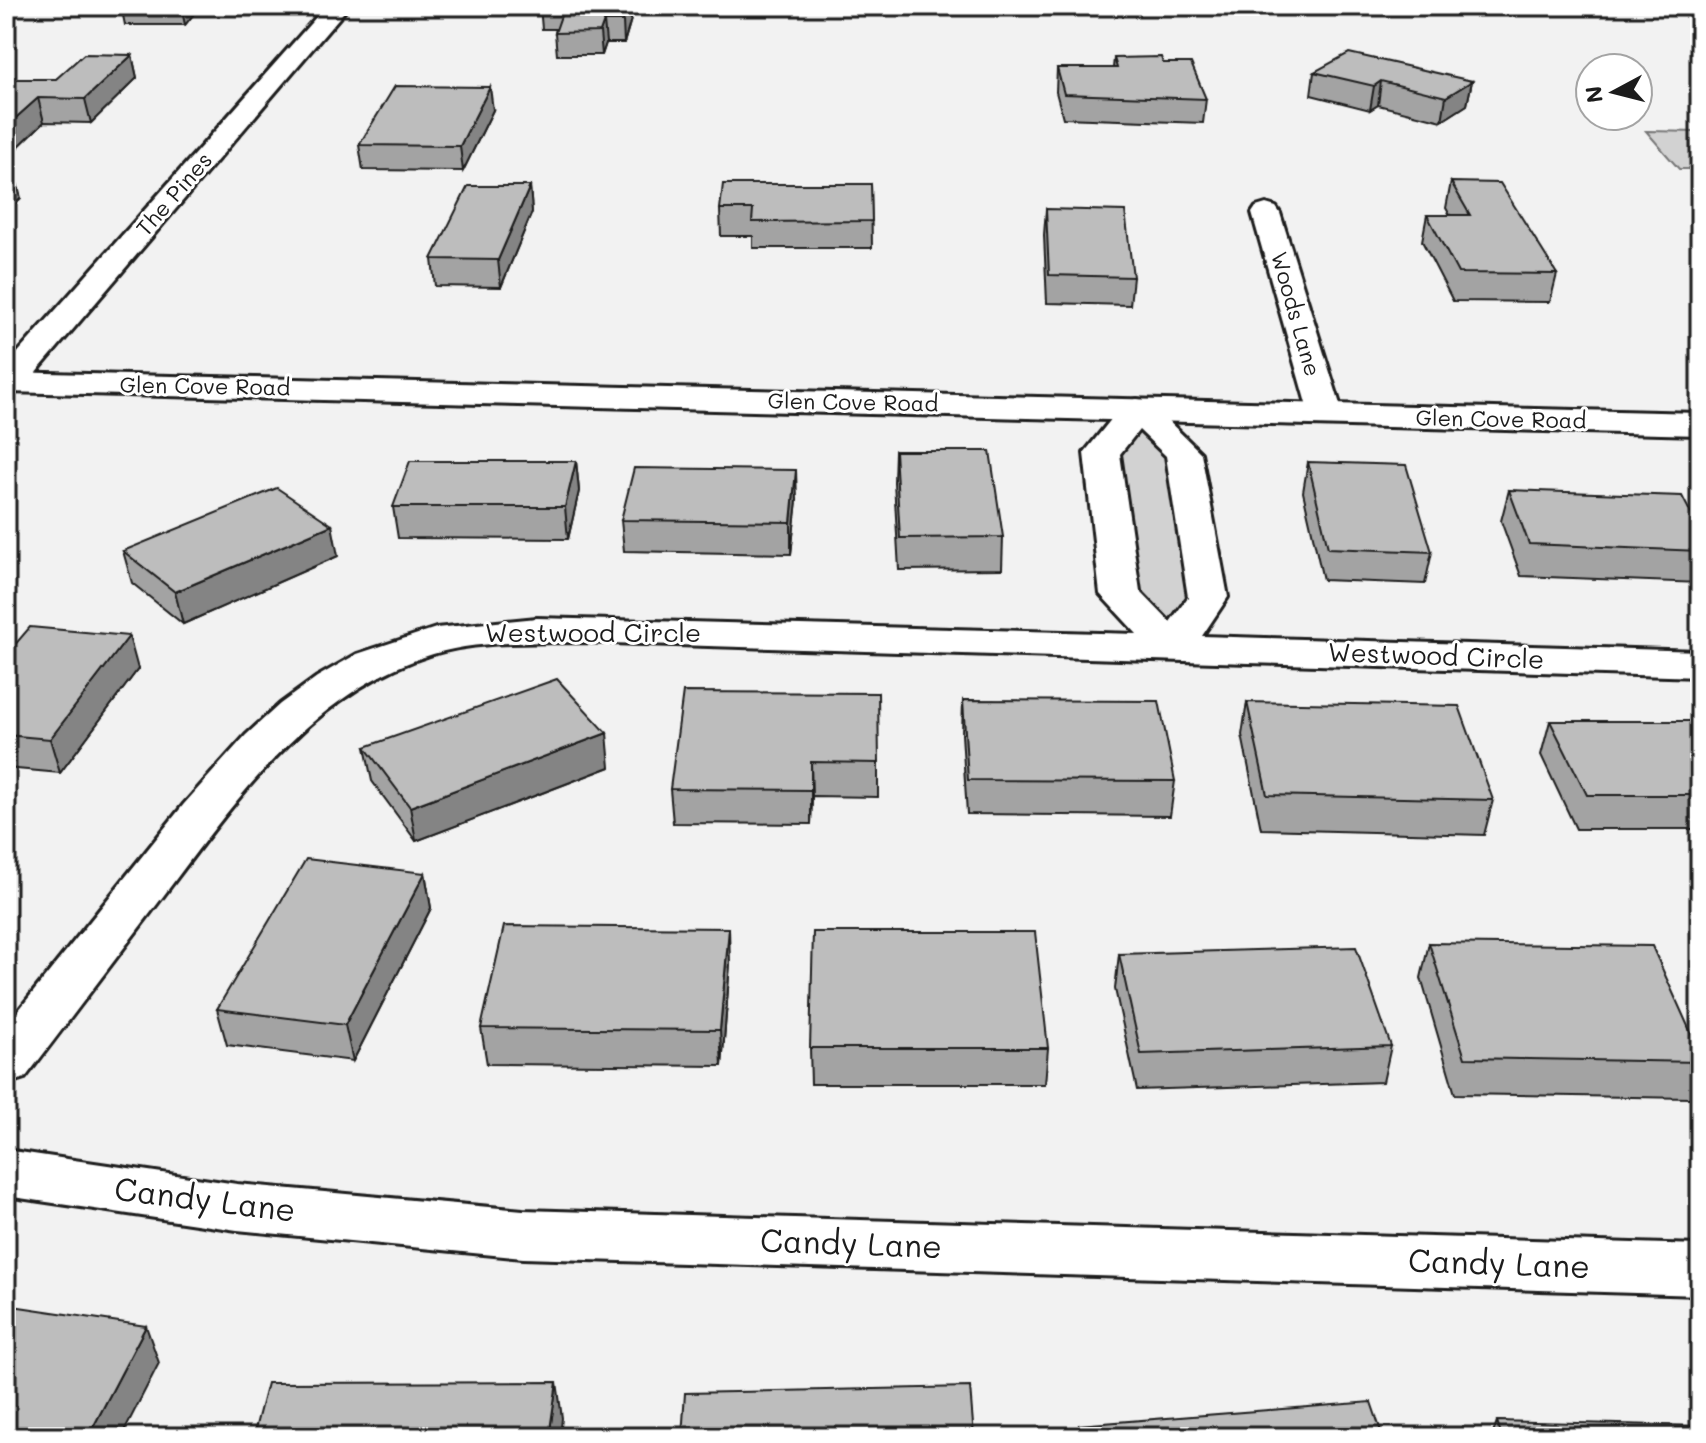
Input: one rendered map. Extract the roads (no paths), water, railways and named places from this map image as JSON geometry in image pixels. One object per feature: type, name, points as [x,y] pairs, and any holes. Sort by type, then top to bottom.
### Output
[{"type":"street","name":"The Pines","points":[[8,382],[338,6]]},
{"type":"street","name":"Woods Lane","points":[[1266,213],[1326,414]]},
{"type":"street","name":"Glen Cove Road","points":[[8,382],[1700,424]]},
{"type":"street","points":[[1137,409],[1183,453],[1208,597],[1173,648],[1120,594],[1102,453],[1137,409]]},
{"type":"street","name":"Westwood Circle","points":[[6,1064],[245,759],[320,694],[377,661],[414,646],[474,632],[578,630],[1700,664]]},
{"type":"street","name":"Candy Lane","points":[[6,1173],[237,1207],[523,1234],[1700,1270]]}]
